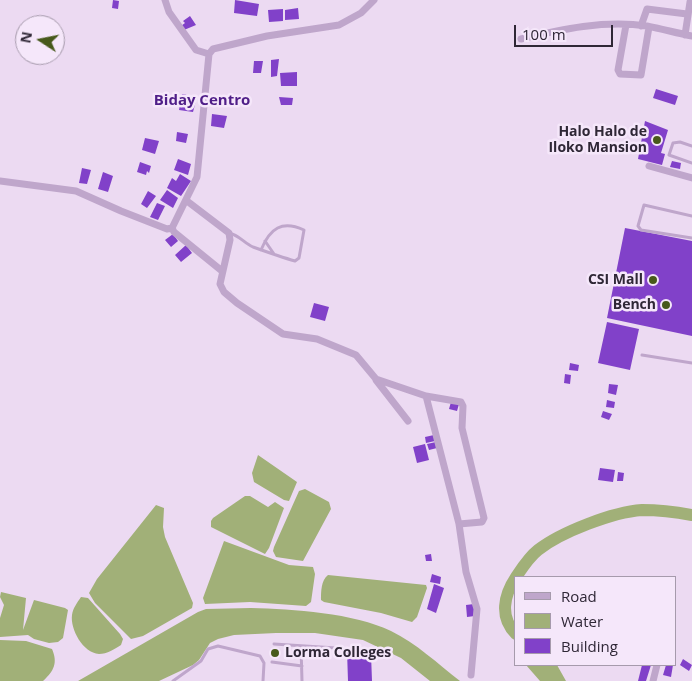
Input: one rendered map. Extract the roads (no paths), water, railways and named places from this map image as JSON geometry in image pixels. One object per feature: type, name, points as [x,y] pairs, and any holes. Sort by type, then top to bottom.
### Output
[{"type":"street","points":[[165,0],[168,12],[196,50],[209,54]]},
{"type":"street","points":[[172,228],[187,201],[197,177],[209,54],[214,49],[267,36],[340,25],[361,13],[374,0]]},
{"type":"street","points":[[521,40],[566,28],[626,24],[645,26],[688,36],[687,14],[690,2]]},
{"type":"street","points":[[626,24],[618,70],[620,74],[640,75],[647,10],[687,14]]},
{"type":"street","points":[[649,166],[692,178]]},
{"type":"street","points":[[0,180],[76,191],[121,212],[172,228]]},
{"type":"street","points":[[187,201],[228,233],[230,240],[220,284],[224,292],[282,334],[317,339],[360,357],[408,420]]},
{"type":"street","points":[[172,228],[174,232],[222,271]]},
{"type":"street","points":[[376,379],[426,396],[461,402],[463,406],[462,428],[484,518],[482,522],[459,524]]},
{"type":"street","points":[[426,396],[459,524],[466,572],[477,615],[471,675]]},
{"type":"street","points":[[653,681],[657,666]]},
{"type":"lane","points":[[692,146],[680,142],[673,143],[669,155],[692,163]]},
{"type":"lane","points":[[692,216],[644,205],[638,226],[641,230],[692,238]]},
{"type":"lane","points":[[228,233],[237,235],[250,246],[261,250],[297,261],[304,230],[279,226],[265,240],[261,250]]},
{"type":"lane","points":[[265,240],[274,254]]},
{"type":"lane","points":[[642,355],[692,363]]},
{"type":"lane","points":[[274,644],[336,648]]},
{"type":"lane","points":[[173,681],[201,660],[208,649],[218,646],[260,656],[264,663],[263,681]]},
{"type":"lane","points":[[302,646],[302,681]]},
{"type":"lane","points":[[272,662],[302,666]]},
{"type":"water","points":[[258,455],[297,482],[289,501],[284,500],[254,482],[252,473]]},
{"type":"water","points":[[305,489],[329,502],[331,509],[303,561],[276,557],[273,551],[274,547],[299,491]]},
{"type":"water","points":[[245,496],[250,496],[268,507],[275,502],[284,508],[265,554],[211,527],[213,518]]},
{"type":"water","points":[[156,505],[164,508],[163,527],[165,537],[193,603],[192,608],[143,636],[131,639],[95,603],[89,593],[97,579]]},
{"type":"water","points":[[224,541],[289,565],[313,567],[315,574],[311,602],[306,606],[250,602],[205,604],[203,598]]},
{"type":"water","points":[[328,575],[426,585],[427,588],[417,617],[412,622],[381,613],[324,602],[321,600],[322,586]]},
{"type":"water","points":[[1,592],[26,598],[23,630],[34,600],[68,610],[63,638],[58,642],[49,643],[34,639],[28,635],[0,637],[0,618],[4,605],[0,597]]},
{"type":"water","points":[[81,597],[88,598],[120,634],[123,639],[121,645],[114,650],[99,654],[93,653],[83,645],[75,633],[72,621],[73,610]]},
{"type":"water","points":[[251,608],[323,613],[376,625],[409,641],[460,681],[430,681],[401,658],[363,640],[315,633],[276,633],[234,635],[218,639],[210,643],[199,660],[193,665],[159,681],[78,681],[198,612],[206,609]]},
{"type":"water","points":[[0,640],[26,641],[52,649],[55,663],[50,674],[43,681],[0,681]]},
{"type":"water","points":[[527,666],[558,666],[566,681],[540,681]]},
{"type":"waterway","points":[[517,576],[532,556],[548,543],[573,530],[602,519],[642,510],[692,515]]},
{"type":"waterway","points":[[514,580],[506,598],[505,606],[507,620],[514,631]]},
{"type":"place","name":"Halo Halo de Iloko Mansion","points":[[657,140]]},
{"type":"place","name":"CSI Mall","points":[[653,280]]},
{"type":"place","name":"Bench","points":[[666,305]]},
{"type":"place","name":"Lorma Colleges","points":[[275,653]]},
{"type":"district","name":"Biday Centro","points":[[202,101]]}]
